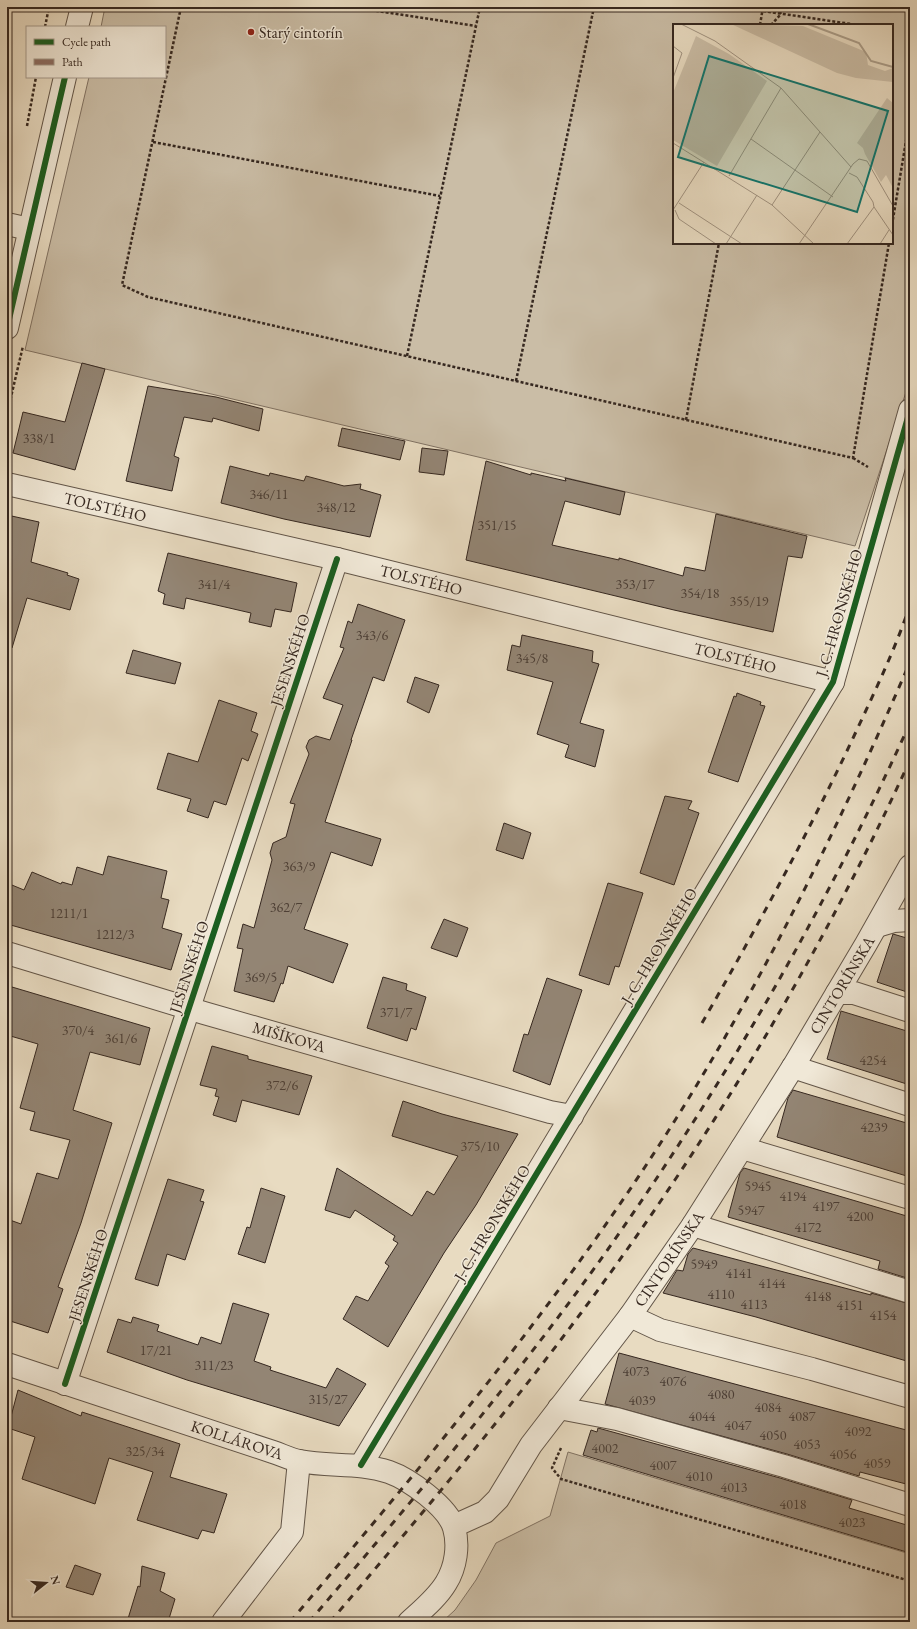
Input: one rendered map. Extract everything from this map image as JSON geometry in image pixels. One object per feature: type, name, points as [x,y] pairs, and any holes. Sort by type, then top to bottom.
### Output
[{"type":"street","points":[[77,26],[82,7]]},
{"type":"street","points":[[7,328],[65,78]]},
{"type":"street","points":[[7,224],[29,229]]},
{"type":"street","name":"J. C. HRONSKÉHO","points":[[361,1465],[833,682],[910,410]]},
{"type":"street","name":"TOLSTÉHO","points":[[7,484],[336,559],[833,682]]},
{"type":"street","name":"JESENSKÉHO","points":[[65,1384],[336,559]]},
{"type":"street","name":"CINTORÍNSKA","points":[[454,1526],[485,1512],[498,1499],[531,1445],[630,1316],[693,1225],[793,1067],[877,926],[910,866]]},
{"type":"street","points":[[877,926],[894,921],[910,920]]},
{"type":"street","name":"MIŠÍKOVA","points":[[7,953],[189,1008],[550,1112],[572,1116]]},
{"type":"street","points":[[837,993],[854,993],[910,1011]]},
{"type":"street","points":[[793,1067],[910,1105]]},
{"type":"street","points":[[742,1148],[910,1198]]},
{"type":"street","points":[[693,1225],[910,1292]]},
{"type":"street","points":[[630,1316],[660,1330],[812,1369],[910,1397]]},
{"type":"street","name":"KOLLÁROVA","points":[[7,1364],[299,1461],[361,1465],[388,1472],[408,1481],[427,1495],[443,1511],[454,1526]]},
{"type":"street","points":[[559,1408],[632,1424],[784,1466],[910,1505]]},
{"type":"street","points":[[224,1622],[292,1532],[299,1461]]},
{"type":"street","points":[[409,1622],[434,1598],[446,1583],[452,1570],[456,1555],[454,1526]]},
{"type":"path","points":[[45,26],[49,7]]},
{"type":"path","points":[[181,7],[122,285],[148,297],[853,458],[889,244]]},
{"type":"path","points":[[351,7],[476,26]]},
{"type":"path","points":[[406,356],[480,7]]},
{"type":"path","points":[[516,381],[594,7]]},
{"type":"path","points":[[760,24],[763,7]]},
{"type":"path","points":[[778,7],[781,14]]},
{"type":"path","points":[[762,11],[851,24]]},
{"type":"path","points":[[772,24],[781,14]]},
{"type":"path","points":[[893,219],[910,117]]},
{"type":"path","points":[[153,142],[440,196]]},
{"type":"path","points":[[686,420],[719,244]]},
{"type":"path","points":[[562,1447],[552,1468],[561,1479],[910,1581]]},
{"type":"shaded area","points":[[105,7],[910,7],[910,380],[855,546],[25,350],[89,78],[166,78],[166,26],[101,26]]},
{"type":"shaded area","points":[[568,1452],[910,1554],[910,1622],[442,1622],[455,1610],[476,1580],[496,1543],[550,1516]]},
{"type":"building","points":[[82,363],[105,369],[75,470],[13,453],[23,412],[65,422]]},
{"type":"building","points":[[148,386],[216,397],[263,409],[259,431],[213,418],[212,422],[184,417],[174,456],[179,458],[172,491],[126,481]]},
{"type":"building","points":[[342,428],[405,441],[400,460],[338,446]]},
{"type":"building","points":[[422,448],[448,451],[444,475],[419,472]]},
{"type":"building","points":[[486,461],[531,475],[531,473],[566,481],[565,478],[625,492],[620,515],[565,501],[552,545],[619,560],[619,558],[683,576],[685,567],[705,571],[716,514],[807,536],[802,558],[788,556],[773,632],[466,560]]},
{"type":"building","points":[[230,466],[269,476],[270,473],[304,481],[306,476],[344,486],[361,484],[360,489],[381,495],[370,537],[284,519],[221,503]]},
{"type":"building","points":[[7,515],[39,522],[31,562],[68,573],[67,575],[79,579],[70,610],[27,598],[12,648],[7,647]]},
{"type":"building","points":[[168,553],[297,583],[291,612],[275,609],[271,627],[249,622],[251,613],[186,598],[184,609],[163,604],[165,594],[158,591]]},
{"type":"building","points":[[358,604],[405,620],[384,681],[373,677],[325,822],[381,839],[372,866],[331,852],[304,929],[348,944],[333,983],[288,966],[283,984],[281,983],[274,1002],[234,991],[243,949],[237,948],[243,924],[254,928],[272,860],[270,853],[273,843],[286,837],[295,804],[290,803],[309,754],[306,747],[309,740],[316,736],[330,740],[343,705],[323,698],[344,648],[340,647],[348,621],[352,623]]},
{"type":"building","points":[[522,635],[593,651],[592,662],[599,664],[580,723],[604,730],[595,767],[565,757],[569,745],[537,734],[553,682],[507,670],[512,645],[520,647]]},
{"type":"building","points":[[133,650],[181,663],[175,684],[126,673]]},
{"type":"building","points":[[415,677],[439,685],[429,713],[407,702]]},
{"type":"building","points":[[737,693],[761,702],[760,705],[765,706],[738,782],[708,772],[734,696],[736,697]]},
{"type":"building","points":[[219,700],[257,713],[251,731],[258,734],[248,761],[242,758],[226,805],[214,801],[208,818],[187,811],[191,799],[157,789],[168,753],[198,762]]},
{"type":"building","points":[[665,796],[692,801],[688,809],[699,813],[674,885],[640,873]]},
{"type":"building","points":[[504,823],[531,833],[523,859],[496,850]]},
{"type":"building","points":[[108,856],[167,871],[161,898],[169,900],[162,928],[182,934],[171,970],[7,924],[7,883],[24,890],[32,872],[61,884],[62,882],[72,885],[77,867],[103,875]]},
{"type":"building","points":[[608,883],[643,893],[619,967],[615,966],[609,985],[579,975]]},
{"type":"building","points":[[444,919],[468,928],[457,957],[431,948]]},
{"type":"building","points":[[893,934],[910,939],[910,993],[877,982]]},
{"type":"building","points":[[383,977],[407,984],[406,990],[426,997],[416,1030],[411,1028],[407,1041],[367,1028]]},
{"type":"building","points":[[547,978],[582,990],[550,1085],[513,1071],[524,1034],[528,1035]]},
{"type":"building","points":[[12,987],[150,1028],[140,1065],[90,1052],[73,1110],[112,1123],[81,1223],[58,1287],[63,1289],[48,1333],[7,1320],[7,1219],[21,1224],[37,1173],[58,1179],[70,1140],[30,1130],[35,1112],[20,1108],[38,1044],[7,1035],[7,1003]]},
{"type":"building","points":[[841,1011],[910,1032],[910,1085],[827,1059]]},
{"type":"building","points":[[212,1046],[248,1056],[248,1059],[312,1076],[299,1115],[242,1100],[236,1122],[213,1115],[219,1097],[215,1096],[217,1089],[200,1085]]},
{"type":"building","points":[[793,1090],[910,1124],[910,1177],[777,1137],[788,1098]]},
{"type":"building","points":[[403,1101],[442,1114],[518,1134],[388,1347],[343,1319],[356,1296],[368,1301],[389,1266],[385,1263],[398,1243],[393,1240],[395,1236],[355,1210],[350,1218],[325,1210],[337,1168],[412,1216],[427,1191],[434,1195],[458,1156],[392,1136]]},
{"type":"building","points":[[744,1168],[910,1217],[910,1279],[878,1269],[880,1261],[728,1217],[740,1173]]},
{"type":"building","points":[[168,1179],[204,1190],[200,1201],[204,1202],[185,1260],[167,1254],[158,1286],[135,1279]]},
{"type":"building","points":[[261,1188],[285,1196],[265,1263],[238,1254],[247,1227],[250,1228]]},
{"type":"building","points":[[693,1248],[910,1304],[910,1362],[756,1317],[663,1293],[677,1270],[683,1271],[688,1254]]},
{"type":"building","points":[[233,1303],[269,1314],[254,1361],[271,1367],[270,1370],[326,1388],[337,1368],[366,1384],[339,1426],[187,1380],[107,1352],[118,1319],[131,1323],[133,1317],[159,1325],[157,1331],[198,1345],[201,1337],[221,1344]]},
{"type":"building","points":[[619,1353],[910,1431],[910,1485],[860,1472],[859,1476],[787,1454],[605,1404]]},
{"type":"building","points":[[18,1390],[81,1416],[82,1412],[180,1444],[170,1477],[227,1494],[214,1533],[202,1530],[198,1539],[137,1520],[153,1472],[109,1458],[95,1504],[22,1479],[35,1437],[8,1428]]},
{"type":"building","points":[[598,1428],[780,1478],[852,1500],[849,1508],[910,1526],[910,1553],[583,1455],[591,1430],[597,1432]]},
{"type":"building","points":[[75,1565],[101,1574],[93,1595],[66,1587]]},
{"type":"building","points":[[142,1566],[165,1573],[160,1591],[175,1599],[168,1622],[127,1622],[138,1586],[140,1587]]},
{"type":"railway","points":[[702,1023],[762,917],[818,809],[884,671],[910,605]]},
{"type":"railway","points":[[290,1622],[487,1384],[580,1261],[667,1133],[702,1077],[735,1019],[798,902],[856,783],[910,662]]},
{"type":"railway","points":[[309,1622],[424,1486],[499,1394],[571,1300],[649,1189],[732,1060],[808,928],[878,792],[910,723]]},
{"type":"railway","points":[[330,1622],[521,1392],[581,1313],[674,1181],[718,1114],[801,975],[876,833],[910,760]]},
{"type":"cycle path","points":[[7,328],[65,78]]},
{"type":"cycle path","points":[[361,1465],[833,682],[910,410]]},
{"type":"cycle path","points":[[65,1384],[337,559]]},
{"type":"place","name":"Starý cintorín","points":[[251,32]]}]
